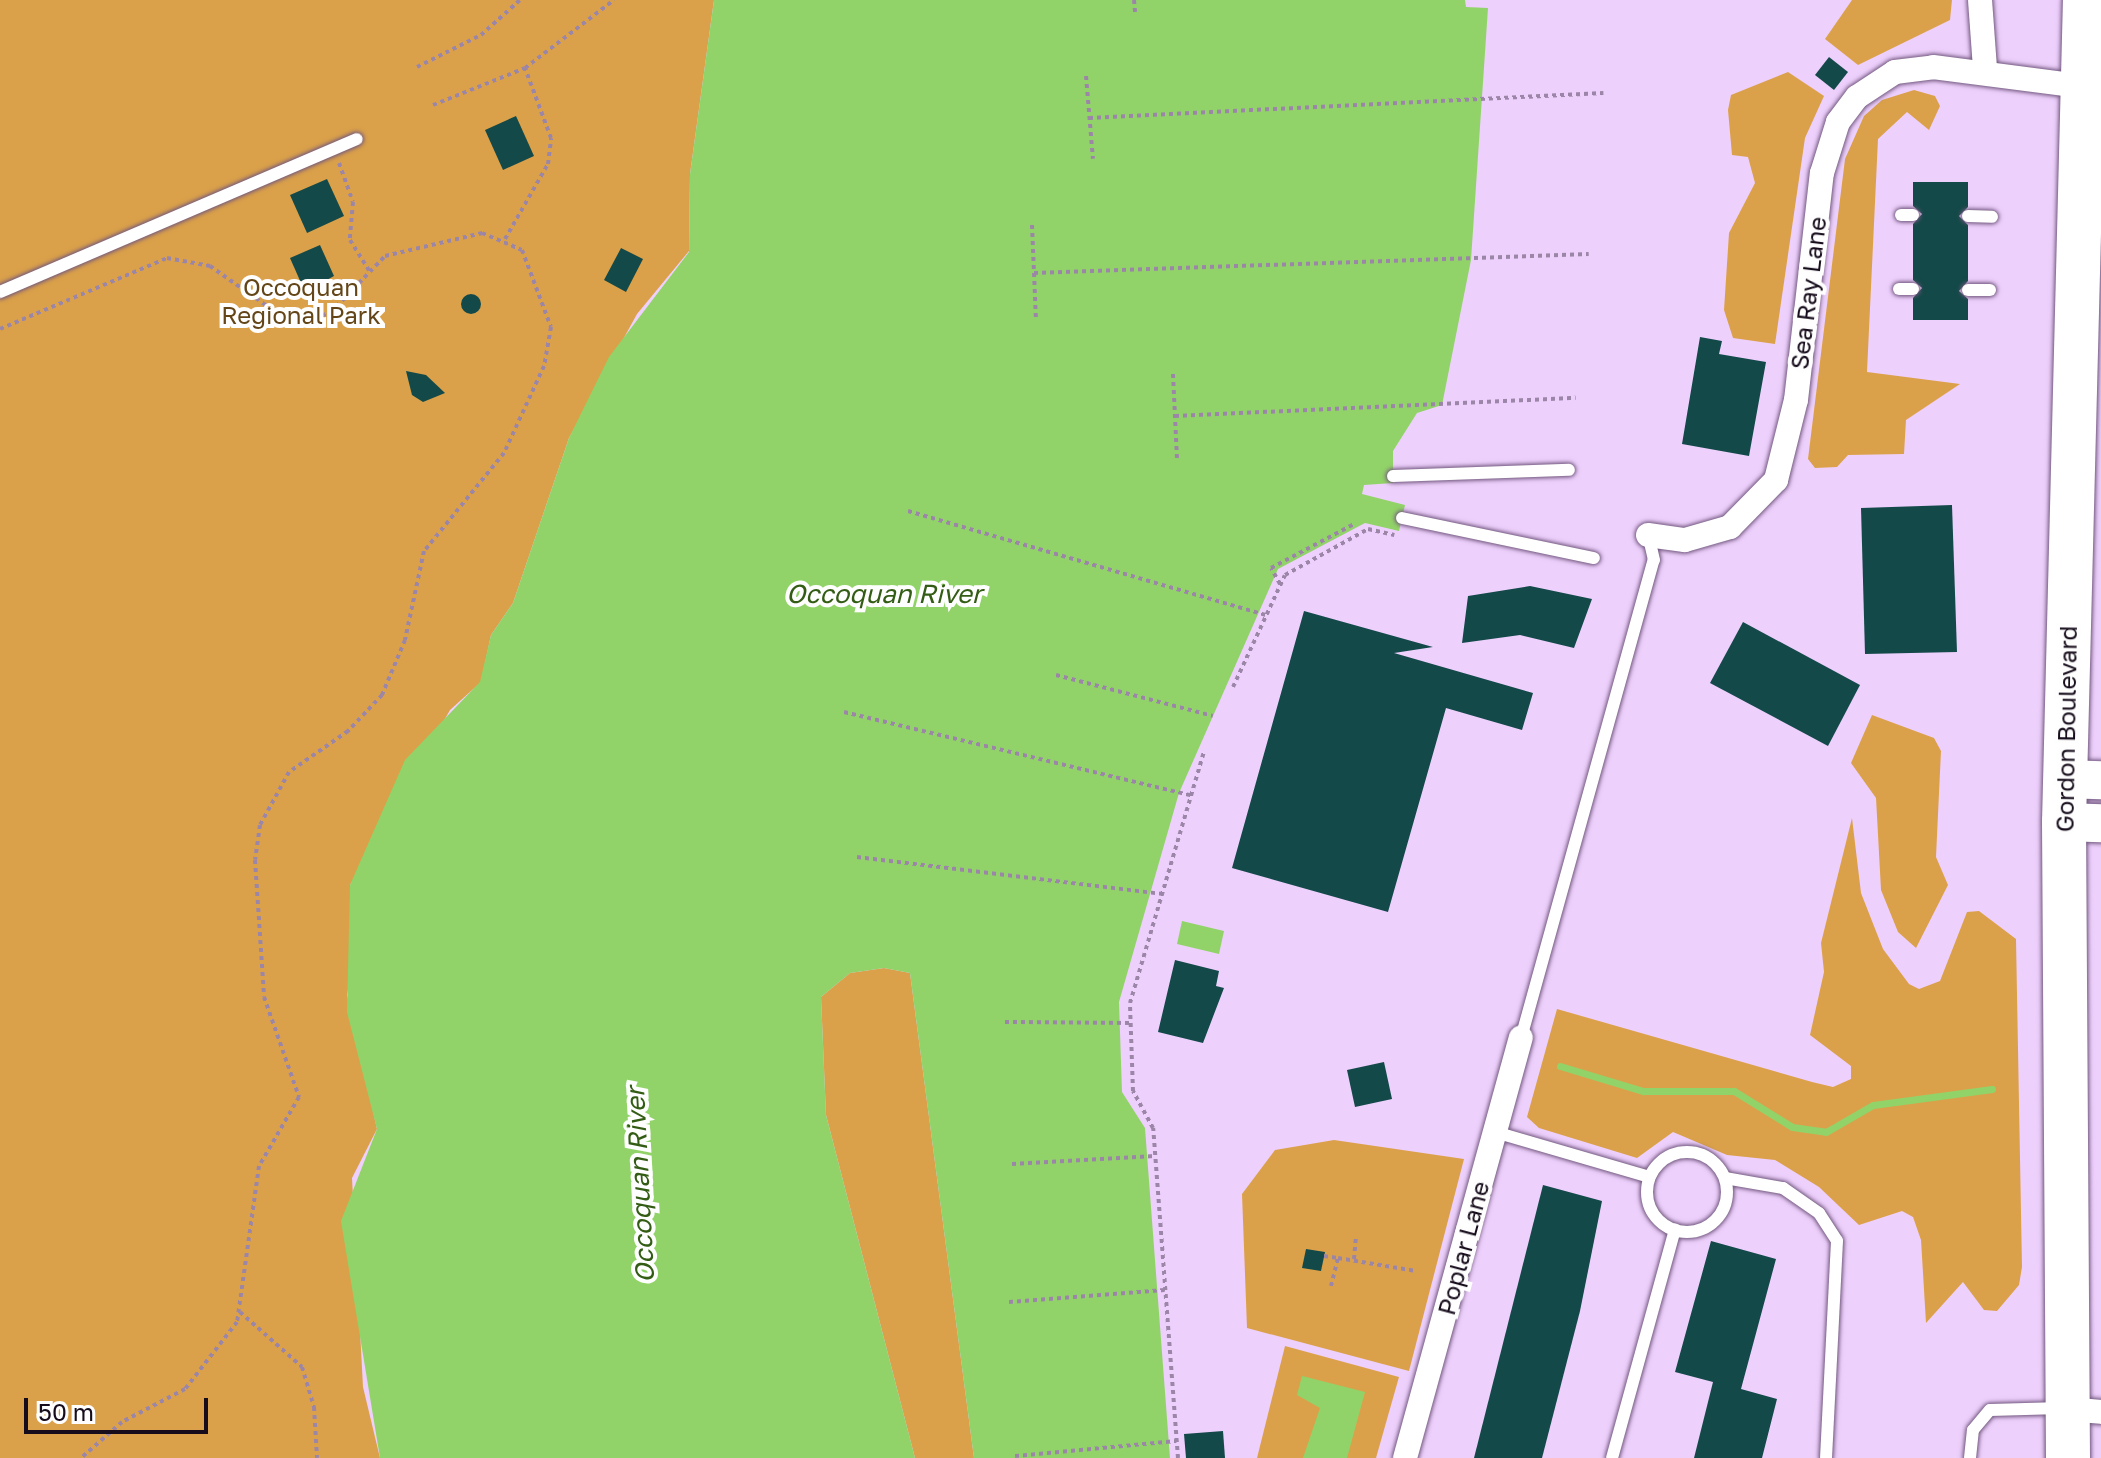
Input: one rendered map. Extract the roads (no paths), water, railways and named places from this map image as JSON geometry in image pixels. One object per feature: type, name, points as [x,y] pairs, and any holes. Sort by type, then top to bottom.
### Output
[{"type":"highway","name":"Gordon Boulevard","points":[[2068,1458],[2085,1410],[2079,86],[2085,0]]},
{"type":"street","points":[[1980,0],[1985,68]]},
{"type":"street","name":"Sea Ray Lane","points":[[1648,535],[1685,540],[1730,527],[1776,480],[1796,400],[1822,173],[1838,122],[1857,97],[1895,72],[1985,68],[2079,86]]},
{"type":"street","name":"Poplar Lane","points":[[1405,1458],[1521,1038]]},
{"type":"lane","points":[[0,292],[357,139]]},
{"type":"lane","points":[[1968,216],[1992,217]]},
{"type":"lane","points":[[1899,289],[1913,289]]},
{"type":"lane","points":[[1968,290],[1990,290]]},
{"type":"lane","points":[[1393,476],[1569,470]]},
{"type":"lane","points":[[1402,518],[1594,558]]},
{"type":"lane","points":[[1521,1038],[1654,560],[1648,535]]},
{"type":"lane","points":[[1495,1132],[1650,1177]]},
{"type":"lane","points":[[1688,1152],[1710,1159],[1725,1178],[1726,1203],[1711,1224],[1675,1230],[1649,1203],[1650,1177],[1665,1159],[1688,1152]]},
{"type":"lane","points":[[1725,1178],[1783,1188],[1819,1213],[1837,1241],[1826,1458]]},
{"type":"lane","points":[[1612,1458],[1675,1230]]},
{"type":"lane","points":[[1970,1458],[1973,1430],[1990,1410],[2085,1410]]},
{"type":"water","name":"Occoquan River","points":[[714,0],[1465,0],[1466,7],[1488,8],[1471,260],[1442,405],[1417,413],[1393,451],[1393,483],[1364,485],[1362,494],[1405,505],[1399,531],[1365,523],[1278,569],[1179,793],[1119,1002],[1122,1092],[1145,1128],[1170,1458],[974,1458],[910,973],[884,968],[850,973],[821,997],[826,1115],[915,1458],[380,1458],[341,1221],[377,1129],[347,1012],[350,885],[405,760],[480,682],[491,635],[513,603],[569,438],[609,357],[689,252],[690,174]]},
{"type":"water","points":[[1182,921],[1224,931],[1219,954],[1177,944]]},
{"type":"water","points":[[1302,1376],[1365,1392],[1347,1458],[1303,1458],[1320,1408],[1297,1395]]},
{"type":"waterway","points":[[1560,1066],[1643,1091],[1734,1091],[1792,1127],[1826,1132],[1873,1105],[1992,1089]]},
{"type":"park label","name":"Occoquan Regional Park","points":[[301,301]]}]
